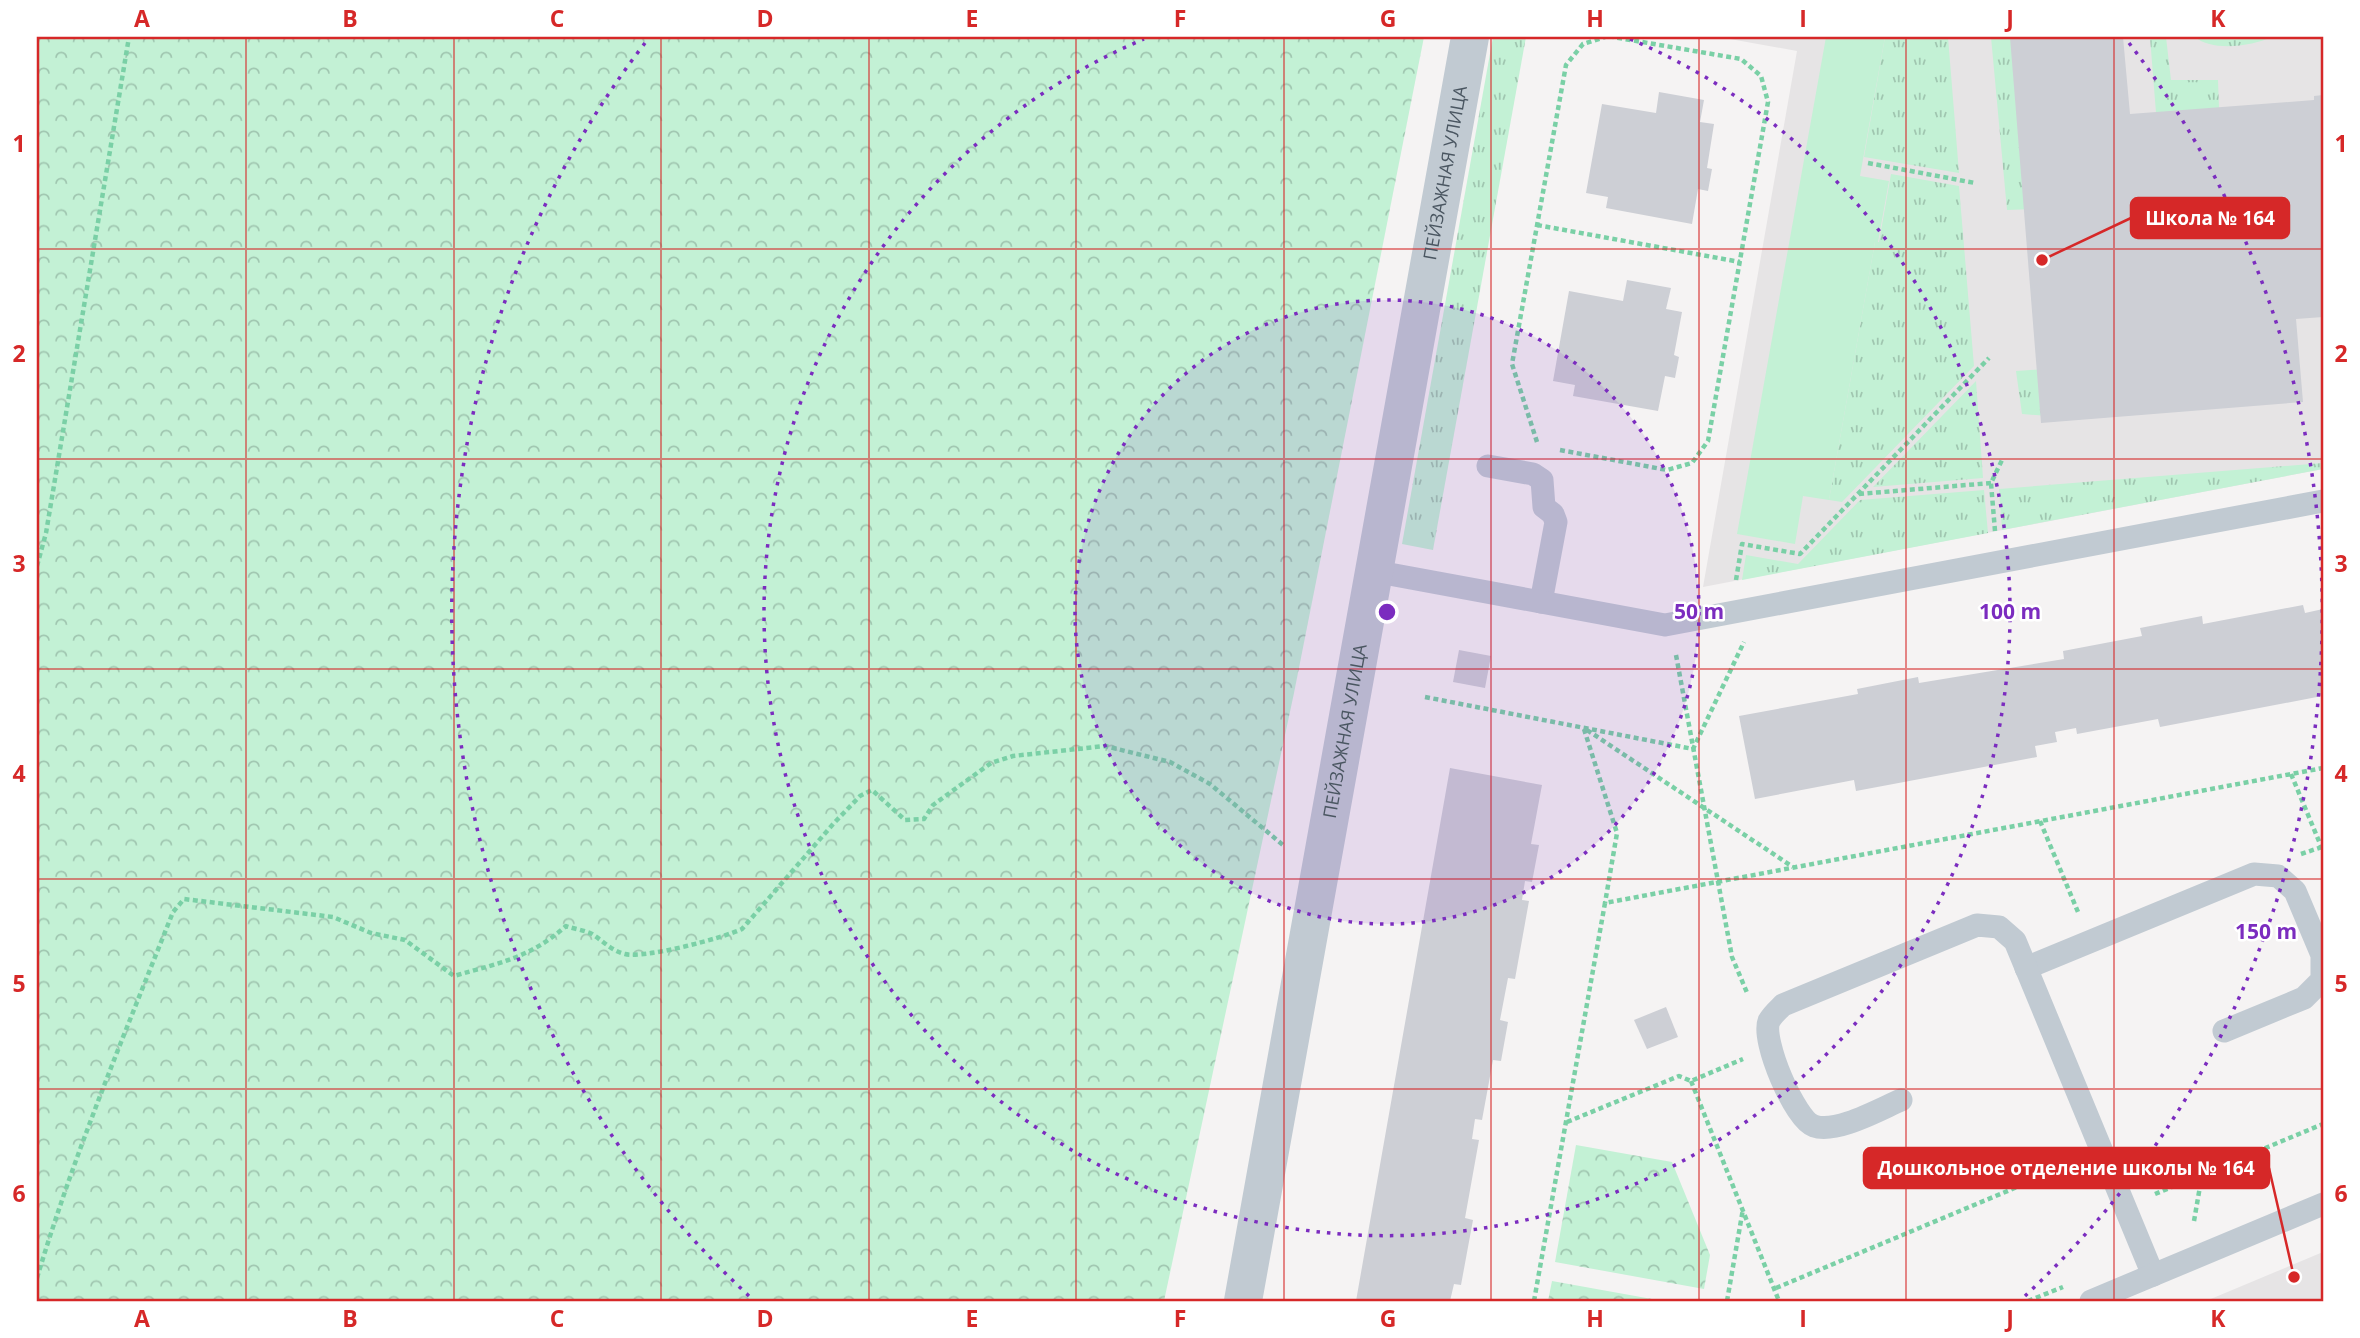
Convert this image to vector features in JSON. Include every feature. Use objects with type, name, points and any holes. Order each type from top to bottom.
[{"type":"street","name":"ПЕЙЗАЖНАЯ УЛИЦА","points":[[1243,1301],[1470,37]]},
{"type":"lane","points":[[1488,466],[1533,474],[1542,480],[1544,508],[1553,514],[1556,522],[1541,602]]},
{"type":"lane","points":[[1373,571],[1665,625],[2323,501]]},
{"type":"lane","points":[[2026,968],[2254,874],[2278,876],[2295,891],[2322,955],[2322,979],[2304,998],[2224,1031]]},
{"type":"lane","points":[[1901,1100],[1835,1128],[1813,1126],[1796,1111],[1769,1045],[1769,1021],[1783,1005],[1976,925],[1999,927],[2015,941],[2153,1275]]},
{"type":"lane","points":[[2091,1301],[2323,1204]]},
{"type":"path","points":[[37,566],[48,520],[129,37]]},
{"type":"path","points":[[1538,446],[1512,364],[1566,65],[1583,44],[1605,37]]},
{"type":"path","points":[[1551,449],[1667,470],[1692,463],[1708,441],[1768,102],[1761,76],[1741,60],[1613,37]]},
{"type":"path","points":[[1868,163],[1975,183]]},
{"type":"path","points":[[1537,225],[1740,262]]},
{"type":"path","points":[[1734,588],[1742,544],[1800,554],[1989,358]]},
{"type":"path","points":[[1996,539],[1991,483],[2002,460]]},
{"type":"path","points":[[1858,494],[1991,483]]},
{"type":"path","points":[[1693,749],[1747,637]]},
{"type":"path","points":[[1675,651],[1732,957],[1769,1045],[1691,1081]]},
{"type":"path","points":[[1425,697],[1693,749]]},
{"type":"path","points":[[1584,728],[1794,868]]},
{"type":"path","points":[[1534,1301],[1617,834],[1584,728]]},
{"type":"path","points":[[37,1278],[75,1163],[131,1017],[173,912],[184,899],[333,917],[371,933],[405,940],[454,976],[510,960],[543,947],[566,926],[589,933],[614,950],[628,955],[656,952],[727,936],[742,929],[825,833],[860,796],[872,790],[905,820],[924,819],[933,805],[991,763],[1013,756],[1105,746],[1170,762],[1180,767],[1210,784],[1284,846]]},
{"type":"path","points":[[1605,903],[2323,768]]},
{"type":"path","points":[[2291,774],[2321,846]]},
{"type":"path","points":[[2040,821],[2090,942]]},
{"type":"path","points":[[1566,1123],[1679,1076],[1691,1081],[1779,1301]]},
{"type":"path","points":[[2125,1206],[2323,1124]]},
{"type":"path","points":[[1776,1288],[2102,1151]]},
{"type":"path","points":[[2192,1233],[2202,1174]]},
{"type":"path","points":[[1727,1301],[1743,1209]]},
{"type":"shaded area","points":[[1719,37],[2323,37],[2323,469],[1703,587],[1797,51]]},
{"type":"shaded area","points":[[2323,1252],[2323,1301],[2206,1301]]},
{"type":"green space","points":[[37,37],[1424,37],[1294,693],[1164,1301],[37,1301]]},
{"type":"green space","points":[[1493,37],[1526,37],[1433,550],[1402,544]]},
{"type":"green space","points":[[1826,37],[1885,37],[1860,176],[1889,181],[1878,242],[1875,242],[1829,500],[1803,496],[1795,544],[1737,534]]},
{"type":"green space","points":[[1885,37],[1948,37],[1959,173],[1864,157]]},
{"type":"green space","points":[[1991,37],[2020,37],[2034,209],[2007,210]]},
{"type":"green space","points":[[2150,37],[2166,37],[2171,80],[2218,80],[2219,108],[2156,113]]},
{"type":"green space","points":[[2195,37],[2272,37],[2254,43],[2222,46],[2202,42]]},
{"type":"green space","points":[[1891,174],[1959,186],[1974,366],[1842,502],[1829,500],[1875,242],[1879,242]]},
{"type":"green space","points":[[2045,369],[2049,416],[2022,414],[2016,371]]},
{"type":"green space","points":[[1976,381],[1983,478],[1873,487]]},
{"type":"green space","points":[[2323,463],[2323,469],[2002,530],[1999,489]]},
{"type":"green space","points":[[1984,490],[1988,533],[1742,580],[1746,555],[1798,564],[1860,500]]},
{"type":"green space","points":[[1576,1145],[1672,1162],[1710,1255],[1704,1289],[1555,1262]]},
{"type":"green space","points":[[1552,1281],[1663,1301],[1548,1301]]},
{"type":"building","points":[[2010,37],[2123,37],[2130,114],[2314,100],[2314,96],[2323,95],[2323,317],[2296,319],[2303,402],[2041,423]]},
{"type":"building","points":[[1659,92],[1704,100],[1700,122],[1714,124],[1707,168],[1712,169],[1708,191],[1698,189],[1692,224],[1606,208],[1608,197],[1586,193],[1602,104],[1656,113]]},
{"type":"building","points":[[1627,280],[1671,288],[1666,309],[1682,312],[1674,355],[1679,357],[1675,378],[1665,376],[1658,411],[1573,396],[1575,385],[1553,381],[1569,291],[1623,301]]},
{"type":"building","points":[[2303,605],[2305,613],[2323,609],[2322,696],[2160,727],[2158,719],[2077,734],[2076,728],[2055,732],[2057,742],[2035,746],[2037,757],[1856,791],[1854,780],[1755,799],[1739,716],[1858,694],[1857,689],[1918,677],[1919,683],[2064,659],[2063,651],[2142,636],[2140,628],[2202,616],[2203,624]]},
{"type":"building","points":[[1459,650],[1491,656],[1485,688],[1453,682]]},
{"type":"building","points":[[1450,768],[1542,785],[1531,844],[1539,845],[1532,882],[1525,881],[1522,900],[1529,901],[1515,979],[1508,978],[1500,1020],[1508,1022],[1501,1061],[1493,1060],[1482,1120],[1475,1119],[1472,1139],[1479,1140],[1465,1218],[1473,1220],[1461,1285],[1454,1284],[1450,1301],[1356,1301]]},
{"type":"building","points":[[1666,1007],[1678,1037],[1647,1049],[1634,1020]]},
{"type":"place","name":"Школа № 164","points":[[2042,260]]},
{"type":"place","name":"Дошкольное отделение школы № 164","points":[[2294,1277]]}]
